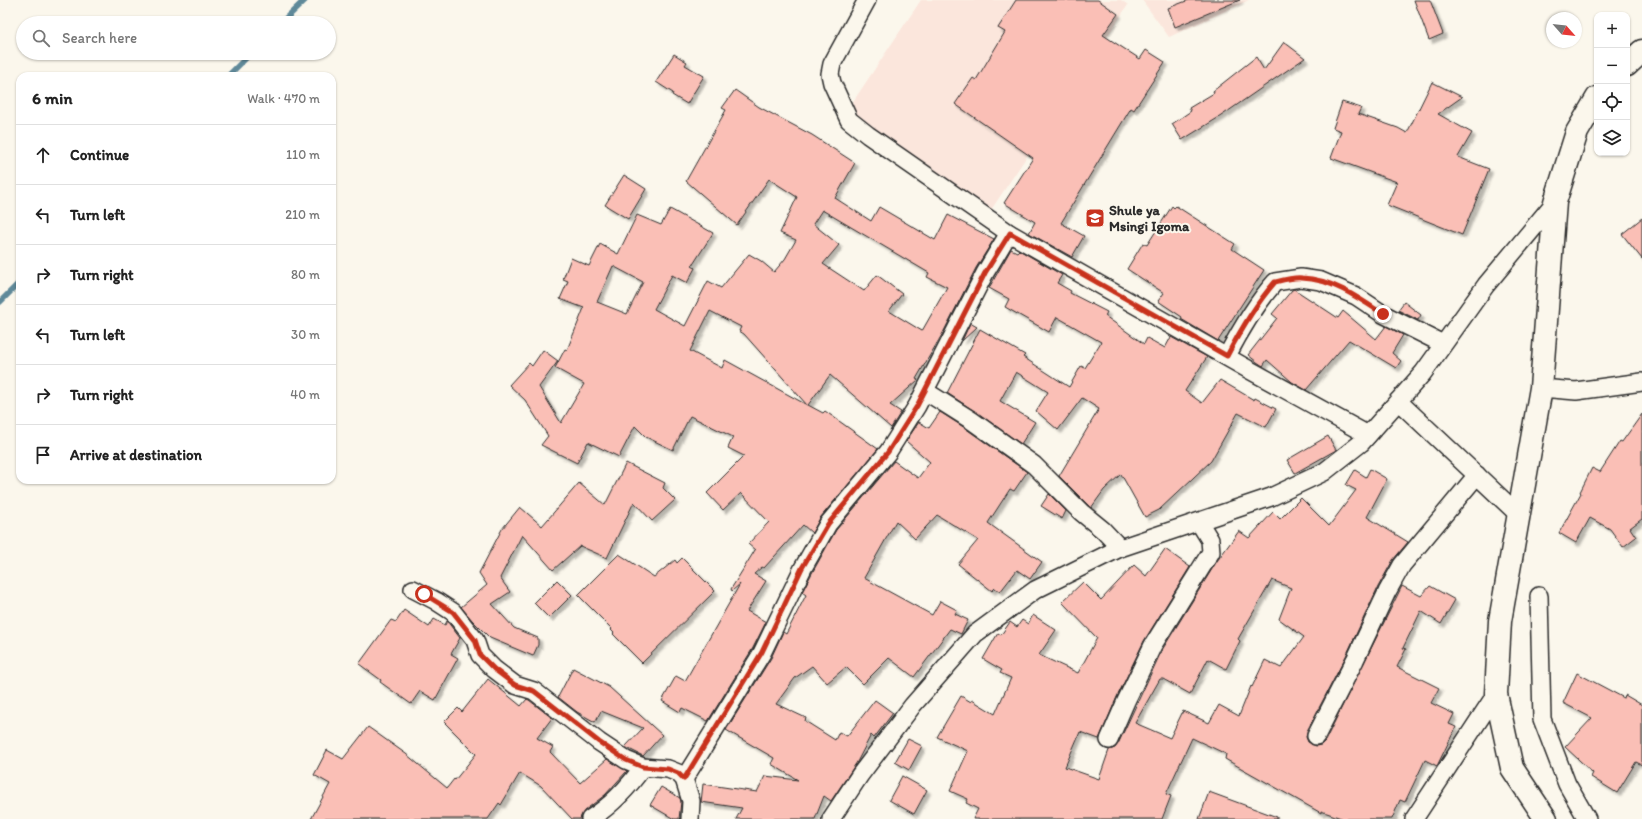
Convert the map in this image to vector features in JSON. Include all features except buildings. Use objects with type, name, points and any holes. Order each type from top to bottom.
[{"type":"highway","points":[[1630,62],[1642,51]]},
{"type":"highway","points":[[1546,819],[1512,768],[1496,694],[1500,621],[1541,388],[1555,202],[1577,132],[1594,103]]},
{"type":"street","points":[[867,0],[832,64],[830,74],[832,83],[850,120],[868,135],[1010,233],[1368,435]]},
{"type":"street","points":[[831,819],[860,775],[913,705],[975,634],[1035,590],[1120,548],[1271,497],[1324,472],[1361,443],[1423,372],[1486,285],[1555,202]]},
{"type":"street","points":[[684,779],[762,652],[802,568],[828,524],[888,452],[925,391],[985,273],[1010,233]]},
{"type":"street","points":[[1227,356],[1254,308],[1275,282],[1301,278],[1322,281],[1356,296],[1383,314],[1443,344]]},
{"type":"street","points":[[1541,388],[1576,391],[1642,382]]},
{"type":"street","points":[[925,391],[971,420],[1034,465],[1120,548]]},
{"type":"street","points":[[1398,401],[1519,515]]},
{"type":"street","points":[[1316,736],[1355,660],[1387,592],[1402,565],[1477,475]]},
{"type":"street","points":[[1109,740],[1153,645],[1211,552],[1210,540],[1199,522]]},
{"type":"street","points":[[413,590],[436,601],[453,612],[475,640],[480,655],[494,669],[515,685],[534,691],[599,742],[626,760],[643,767],[668,769],[678,773],[684,779],[691,801],[690,819]]},
{"type":"street","points":[[1539,596],[1542,719],[1567,784],[1586,819]]},
{"type":"street","points":[[1414,819],[1496,694]]},
{"type":"street","points":[[590,819],[612,802],[631,784],[643,767]]},
{"type":"shaded area","points":[[921,0],[1121,0],[1128,5],[991,210],[846,112]]},
{"type":"shaded area","points":[[1142,0],[1249,0],[1169,37]]},
{"type":"waterway","points":[[288,16],[305,0]]},
{"type":"waterway","points":[[232,72],[244,60]]},
{"type":"waterway","points":[[0,302],[16,286]]},
{"type":"place","name":"Shule ya Msingi Igoma","points":[[1095,218]]},
{"type":"route","points":[[424,594],[453,612],[468,629],[475,640],[480,655],[494,669],[515,685],[534,691],[567,718],[626,760],[643,767],[668,769],[678,773],[684,779],[762,652],[802,568],[828,524],[888,452],[917,406],[985,273],[1010,233],[1227,356],[1243,324],[1257,303],[1275,282],[1301,278],[1322,281],[1356,296],[1383,314]]}]
